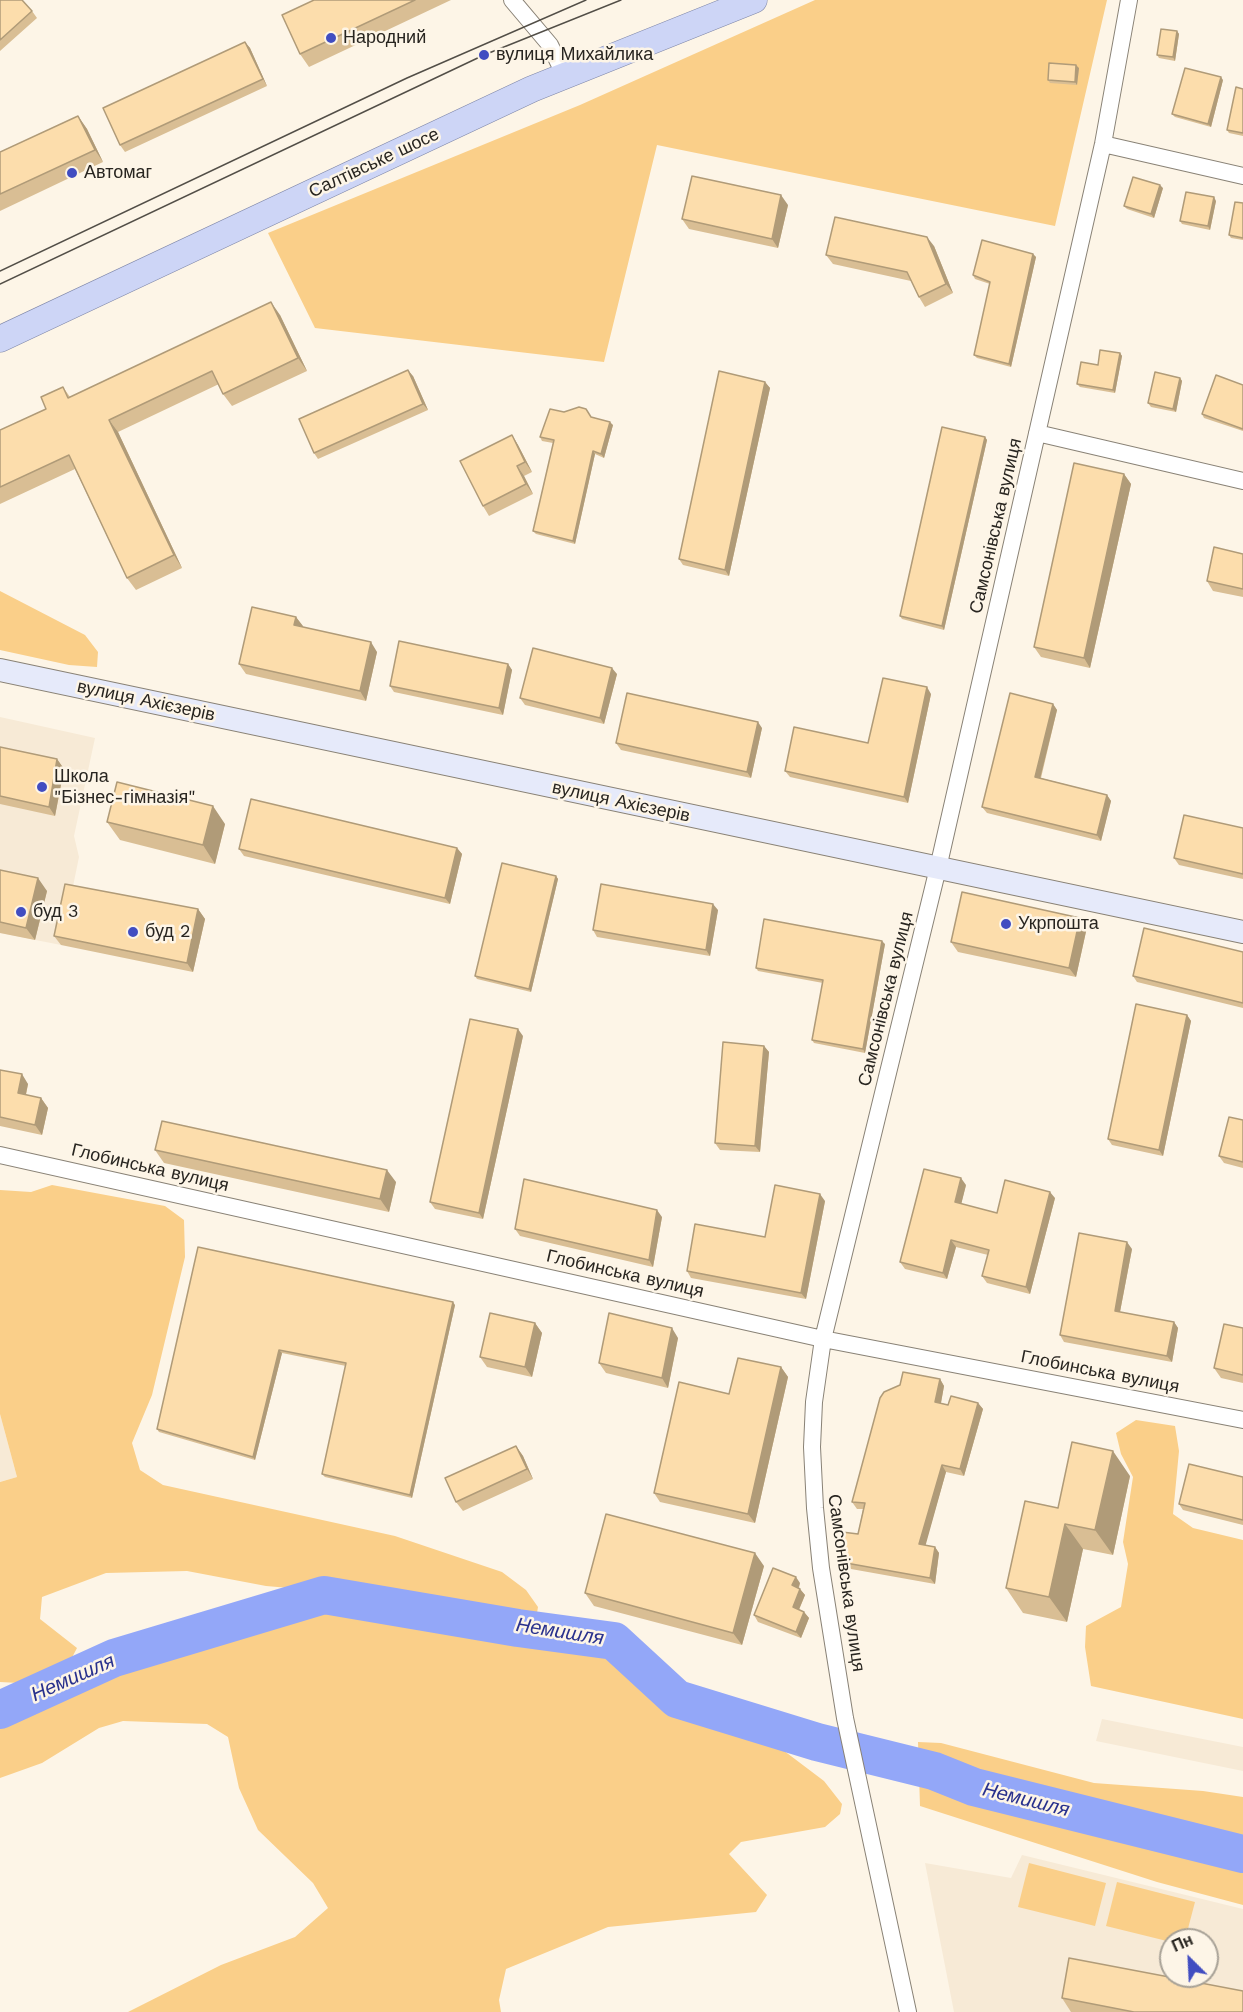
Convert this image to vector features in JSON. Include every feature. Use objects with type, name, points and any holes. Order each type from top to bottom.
[{"type":"main road","name":"Салтівське шосе","points":[[0,339],[565,76],[754,0]]},
{"type":"main road","name":"вулиця Ахієзерів","points":[[0,670],[1243,932]]},
{"type":"street","points":[[512,0],[550,45],[565,76]]},
{"type":"street","name":"Самсонівська вулиця","points":[[908,2012],[845,1718],[821,1568],[812,1447],[814,1402],[824,1339],[938,868],[1103,144],[1129,0]]},
{"type":"street","points":[[1103,144],[1243,176]]},
{"type":"street","points":[[1037,433],[1243,481]]},
{"type":"street","name":"Глобинська вулиця","points":[[0,1155],[824,1339],[1243,1420]]},
{"type":"shaded area","points":[[815,0],[1107,0],[1055,226],[657,145],[604,362],[315,328],[268,233],[580,105]]},
{"type":"shaded area","points":[[0,591],[85,635],[98,652],[97,667],[69,665],[0,650]]},
{"type":"shaded area","name":"Школа \"Бізнес-гімназія\"","points":[[0,717],[95,738],[74,836],[79,857],[61,945],[0,933]]},
{"type":"shaded area","points":[[52,1185],[165,1206],[184,1220],[185,1257],[152,1395],[132,1443],[140,1470],[163,1485],[395,1536],[502,1572],[526,1590],[538,1607],[536,1619],[520,1620],[342,1589],[313,1590],[266,1586],[187,1571],[106,1573],[42,1597],[40,1619],[77,1648],[65,1671],[19,1683],[0,1682],[0,1482],[17,1477],[0,1414],[0,1190],[31,1192]]},
{"type":"shaded area","points":[[0,1414],[17,1477],[0,1482]]},
{"type":"shaded area","points":[[1136,1420],[1175,1426],[1179,1451],[1173,1514],[1193,1528],[1243,1540],[1243,1719],[1091,1686],[1085,1647],[1086,1626],[1121,1607],[1128,1564],[1123,1542],[1133,1477],[1121,1454],[1116,1433]]},
{"type":"shaded area","points":[[332,1606],[609,1649],[679,1714],[775,1744],[824,1781],[842,1804],[840,1814],[825,1827],[741,1842],[729,1854],[767,1895],[756,1912],[608,1927],[506,1969],[499,2000],[501,2012],[128,2012],[221,1965],[295,1937],[328,1908],[313,1883],[258,1830],[239,1788],[228,1737],[207,1724],[123,1721],[99,1728],[42,1763],[0,1778],[0,1697],[46,1700],[116,1670],[233,1629]]},
{"type":"shaded area","points":[[1102,1719],[1243,1747],[1243,1771],[1096,1741]]},
{"type":"shaded area","points":[[918,1742],[941,1743],[1094,1783],[1203,1791],[1243,1797],[1243,1905],[1157,1882],[920,1806]]},
{"type":"shaded area","points":[[1022,1855],[1243,1909],[1243,2012],[954,2012],[925,1863],[1011,1878]]},
{"type":"shaded area","points":[[1029,1863],[1106,1883],[1095,1926],[1018,1907]]},
{"type":"shaded area","points":[[1117,1882],[1195,1902],[1188,1928],[1159,1928],[1159,1939],[1106,1926]]},
{"type":"building","points":[[0,0],[22,0],[32,11],[0,40]]},
{"type":"building","points":[[314,0],[415,0],[300,54],[282,15]]},
{"type":"building","points":[[1161,29],[1177,31],[1173,57],[1157,55]]},
{"type":"building","points":[[245,42],[263,79],[120,145],[103,108]]},
{"type":"building","points":[[1049,63],[1076,65],[1075,82],[1048,80]]},
{"type":"building","points":[[1185,68],[1221,77],[1208,124],[1172,114]]},
{"type":"building","points":[[1236,87],[1243,89],[1243,133],[1227,130]]},
{"type":"building","points":[[78,116],[95,150],[0,194],[0,152]]},
{"type":"building","points":[[692,176],[781,195],[772,239],[682,219]]},
{"type":"building","points":[[1133,177],[1160,185],[1151,214],[1124,206]]},
{"type":"building","points":[[1186,192],[1214,197],[1208,226],[1180,221]]},
{"type":"building","points":[[1235,202],[1243,203],[1243,238],[1229,235]]},
{"type":"building","points":[[835,217],[927,237],[946,284],[919,297],[907,272],[826,255]]},
{"type":"building","points":[[982,240],[1033,254],[1009,364],[974,355],[990,282],[973,275]]},
{"type":"building","points":[[271,302],[298,358],[223,394],[212,371],[109,420],[174,555],[127,578],[69,455],[0,487],[0,430],[46,409],[41,397],[63,387],[68,398]]},
{"type":"building","points":[[1100,350],[1120,353],[1113,390],[1077,384],[1081,362],[1098,365]]},
{"type":"building","points":[[408,370],[423,404],[314,453],[299,419]]},
{"type":"building","points":[[719,371],[765,382],[725,570],[679,559]]},
{"type":"building","points":[[1155,372],[1180,378],[1173,409],[1148,403]]},
{"type":"building","points":[[1216,375],[1243,385],[1243,429],[1202,414]]},
{"type":"building","points":[[579,407],[586,409],[591,417],[610,422],[601,454],[593,451],[573,541],[533,531],[554,440],[540,437],[550,409],[564,412]]},
{"type":"building","points":[[942,427],[985,437],[942,626],[900,616]]},
{"type":"building","points":[[512,435],[525,462],[517,466],[526,484],[483,506],[460,461]]},
{"type":"building","points":[[1074,463],[1124,474],[1084,658],[1034,647]]},
{"type":"building","points":[[1214,547],[1243,554],[1243,589],[1207,581]]},
{"type":"building","points":[[252,607],[296,617],[294,625],[371,642],[360,691],[239,664]]},
{"type":"building","points":[[399,641],[508,664],[499,708],[390,686]]},
{"type":"building","points":[[533,648],[612,668],[600,718],[520,698]]},
{"type":"building","points":[[883,678],[927,687],[904,797],[785,771],[794,727],[868,743]]},
{"type":"building","points":[[627,693],[758,722],[747,772],[616,743]]},
{"type":"building","points":[[1010,693],[1053,704],[1035,777],[1107,795],[1097,835],[982,807]]},
{"type":"building","points":[[0,747],[57,759],[49,807],[0,796]]},
{"type":"building","points":[[117,782],[213,806],[203,845],[107,822]]},
{"type":"building","points":[[251,799],[457,848],[445,898],[239,849]]},
{"type":"building","points":[[1184,815],[1243,828],[1243,874],[1174,858]]},
{"type":"building","points":[[502,863],[556,876],[529,989],[475,976]]},
{"type":"building","points":[[0,870],[38,878],[26,928],[0,922]]},
{"type":"building","name":"буд 2","points":[[65,884],[198,909],[187,963],[54,936]]},
{"type":"building","points":[[601,884],[713,904],[706,950],[593,930]]},
{"type":"building","points":[[962,892],[1080,918],[1069,968],[951,942]]},
{"type":"building","points":[[764,919],[882,941],[863,1049],[812,1040],[823,980],[756,968]]},
{"type":"building","points":[[1144,928],[1243,952],[1243,1003],[1133,976]]},
{"type":"building","points":[[1136,1004],[1187,1015],[1159,1150],[1108,1139]]},
{"type":"building","points":[[470,1019],[518,1029],[479,1213],[430,1202]]},
{"type":"building","points":[[723,1042],[764,1046],[755,1146],[715,1143]]},
{"type":"building","points":[[0,1070],[22,1074],[18,1093],[41,1098],[35,1125],[0,1117]]},
{"type":"building","points":[[1229,1117],[1243,1120],[1243,1162],[1219,1156]]},
{"type":"building","points":[[162,1121],[387,1170],[380,1199],[155,1150]]},
{"type":"building","points":[[924,1169],[961,1178],[955,1202],[997,1213],[1005,1180],[1050,1192],[1026,1287],[982,1276],[989,1250],[951,1240],[943,1273],[900,1262]]},
{"type":"building","points":[[524,1179],[657,1210],[649,1260],[515,1229]]},
{"type":"building","points":[[775,1185],[820,1194],[801,1293],[687,1271],[695,1224],[765,1237]]},
{"type":"building","points":[[1079,1233],[1127,1242],[1115,1311],[1174,1322],[1167,1356],[1060,1335]]},
{"type":"building","points":[[198,1247],[453,1302],[410,1495],[322,1474],[346,1363],[279,1350],[253,1457],[157,1429]]},
{"type":"building","points":[[490,1313],[535,1323],[525,1367],[480,1357]]},
{"type":"building","points":[[609,1313],[672,1328],[662,1378],[599,1363]]},
{"type":"building","points":[[1224,1324],[1243,1328],[1243,1375],[1214,1368]]},
{"type":"building","points":[[738,1358],[781,1367],[748,1514],[654,1493],[679,1382],[729,1394]]},
{"type":"building","points":[[903,1372],[940,1379],[935,1402],[948,1405],[951,1396],[978,1403],[960,1469],[942,1465],[919,1544],[935,1547],[930,1578],[846,1563],[842,1532],[858,1534],[865,1503],[852,1502],[880,1398],[884,1392],[900,1385]]},
{"type":"building","points":[[1072,1442],[1113,1451],[1095,1530],[1065,1524],[1049,1597],[1006,1588],[1025,1501],[1058,1508]]},
{"type":"building","points":[[516,1446],[527,1469],[456,1502],[445,1478]]},
{"type":"building","points":[[1189,1464],[1243,1477],[1243,1520],[1179,1504]]},
{"type":"building","points":[[606,1514],[755,1553],[733,1633],[585,1593]]},
{"type":"building","points":[[773,1568],[796,1577],[792,1585],[800,1589],[793,1607],[804,1612],[796,1632],[754,1615]]},
{"type":"building","points":[[1069,1958],[1159,1975],[1159,1988],[1219,1986],[1243,1991],[1243,2012],[1134,2012],[1062,1998]]},
{"type":"waterway","name":"Немишля","points":[[0,1710],[114,1658],[324,1595],[518,1628],[614,1641],[677,1699],[817,1742],[934,1771],[974,1787],[1243,1854]]},
{"type":"tram line","points":[[0,271],[407,78],[586,0]]},
{"type":"tram line","points":[[0,284],[484,55],[621,0]]},
{"type":"place","name":"Народний","points":[[331,38]]},
{"type":"place","name":"вулиця Михайлика","points":[[484,55]]},
{"type":"place","name":"Автомаг","points":[[72,173]]},
{"type":"place","name":"Школа \"Бізнес-гімназія\"","points":[[42,787]]},
{"type":"place","name":"буд 3","points":[[21,912]]},
{"type":"place","name":"Укрпошта","points":[[1006,924]]},
{"type":"place","name":"буд 2","points":[[133,932]]}]
